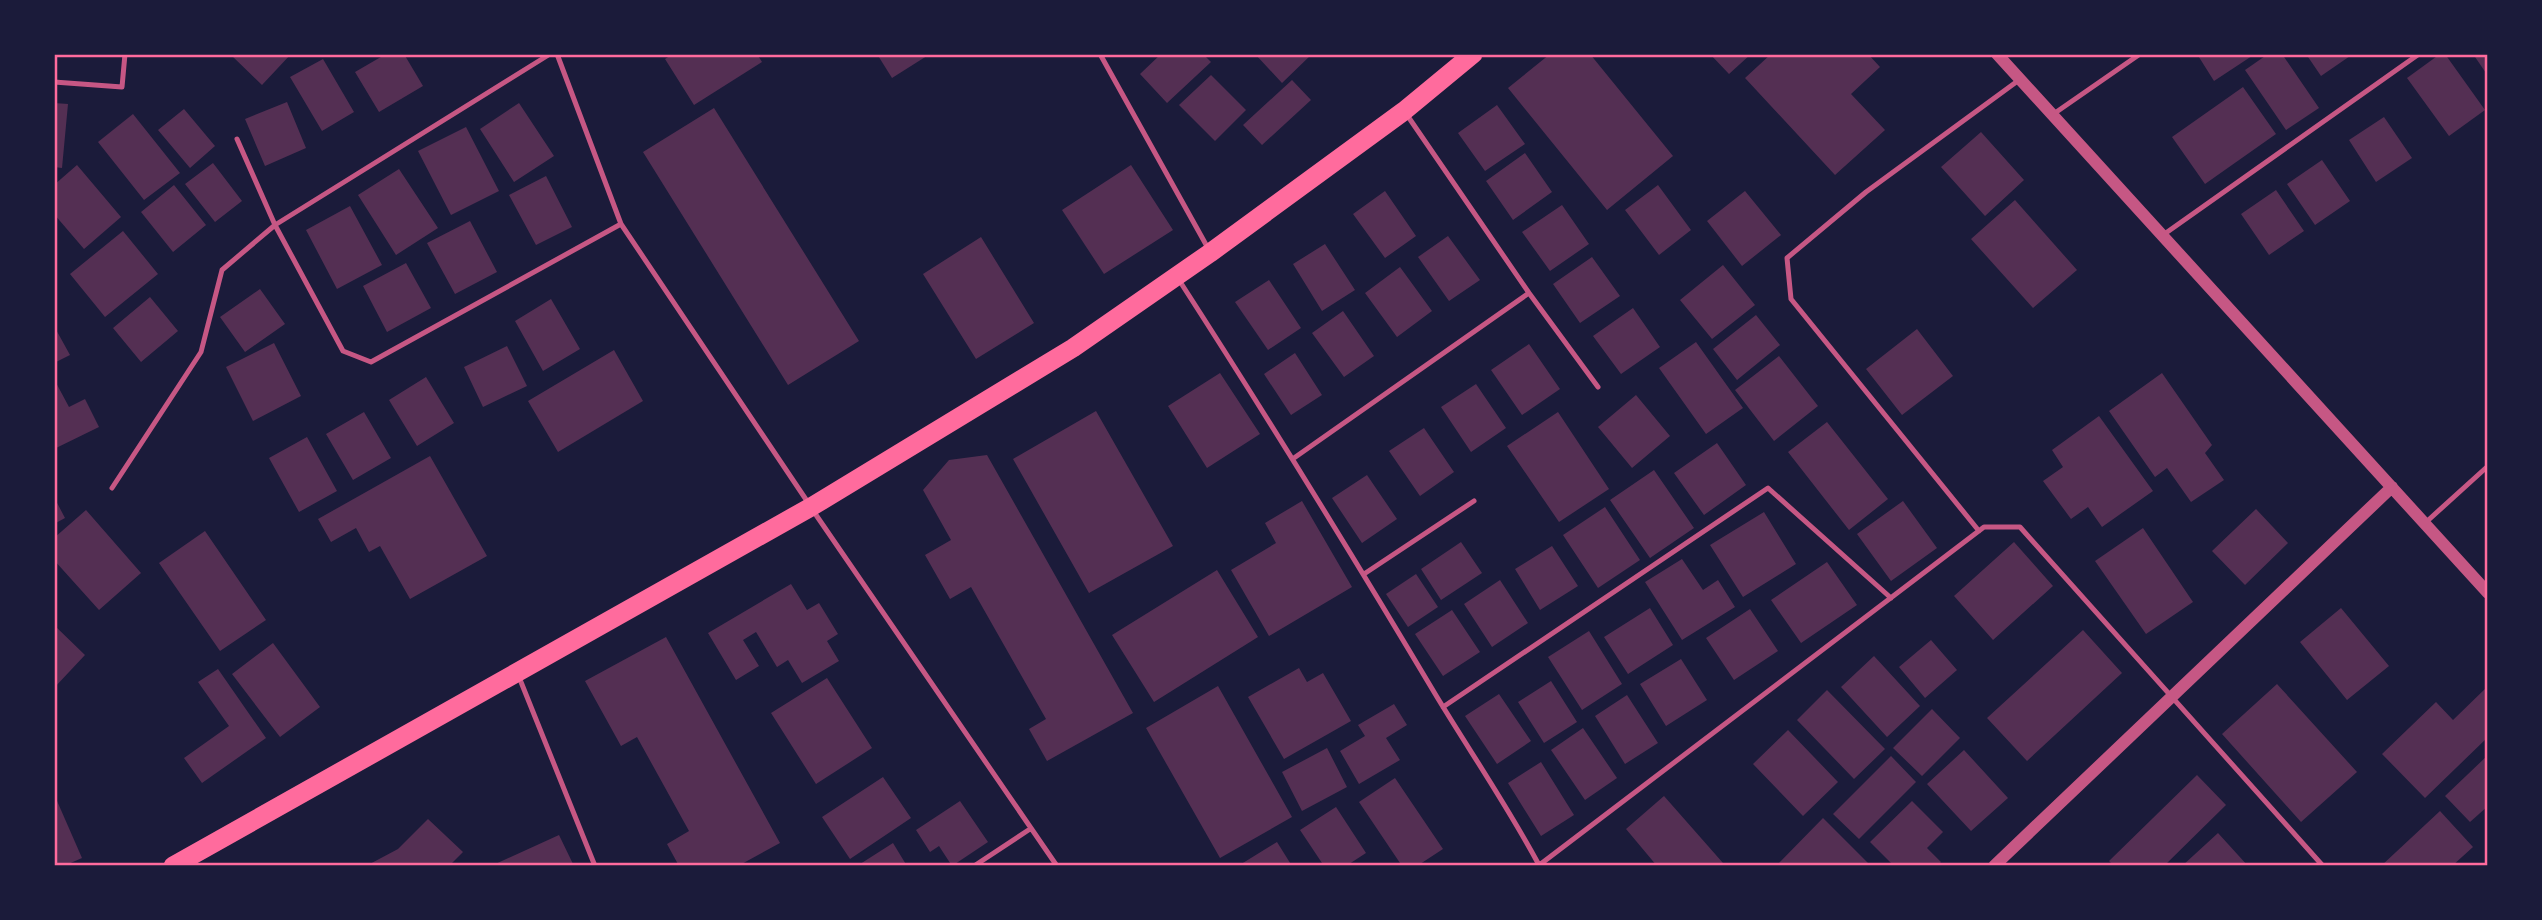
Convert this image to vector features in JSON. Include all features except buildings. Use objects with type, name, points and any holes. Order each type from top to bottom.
[{"type":"highway","points":[[173,866],[811,507],[1073,348],[1177,277],[1404,111],[1473,54]]},
{"type":"street","points":[[1997,54],[2488,593]]},
{"type":"street","points":[[1994,866],[2392,487]]},
{"type":"lane","points":[[54,82],[122,87],[125,54]]},
{"type":"lane","points":[[112,488],[201,352],[222,270],[275,225],[550,54]]},
{"type":"lane","points":[[557,54],[621,224],[1030,830],[1057,866]]},
{"type":"lane","points":[[1100,54],[1210,253]]},
{"type":"lane","points":[[2052,115],[2140,54]]},
{"type":"lane","points":[[2163,234],[2419,54]]},
{"type":"lane","points":[[1979,531],[1791,299],[1787,258],[1866,192],[2019,80]]},
{"type":"lane","points":[[1404,111],[1529,293],[1598,387]]},
{"type":"lane","points":[[237,139],[275,225],[343,351],[371,362],[621,224]]},
{"type":"lane","points":[[1177,277],[1294,458],[1443,707],[1507,806],[1538,865],[1984,527],[2020,527],[2323,866]]},
{"type":"lane","points":[[1294,458],[1529,293]]},
{"type":"lane","points":[[2424,524],[2488,466]]},
{"type":"lane","points":[[1443,707],[1768,488],[1891,598]]},
{"type":"lane","points":[[1364,574],[1474,501]]},
{"type":"lane","points":[[517,671],[595,866]]},
{"type":"lane","points":[[974,866],[1030,830]]}]
